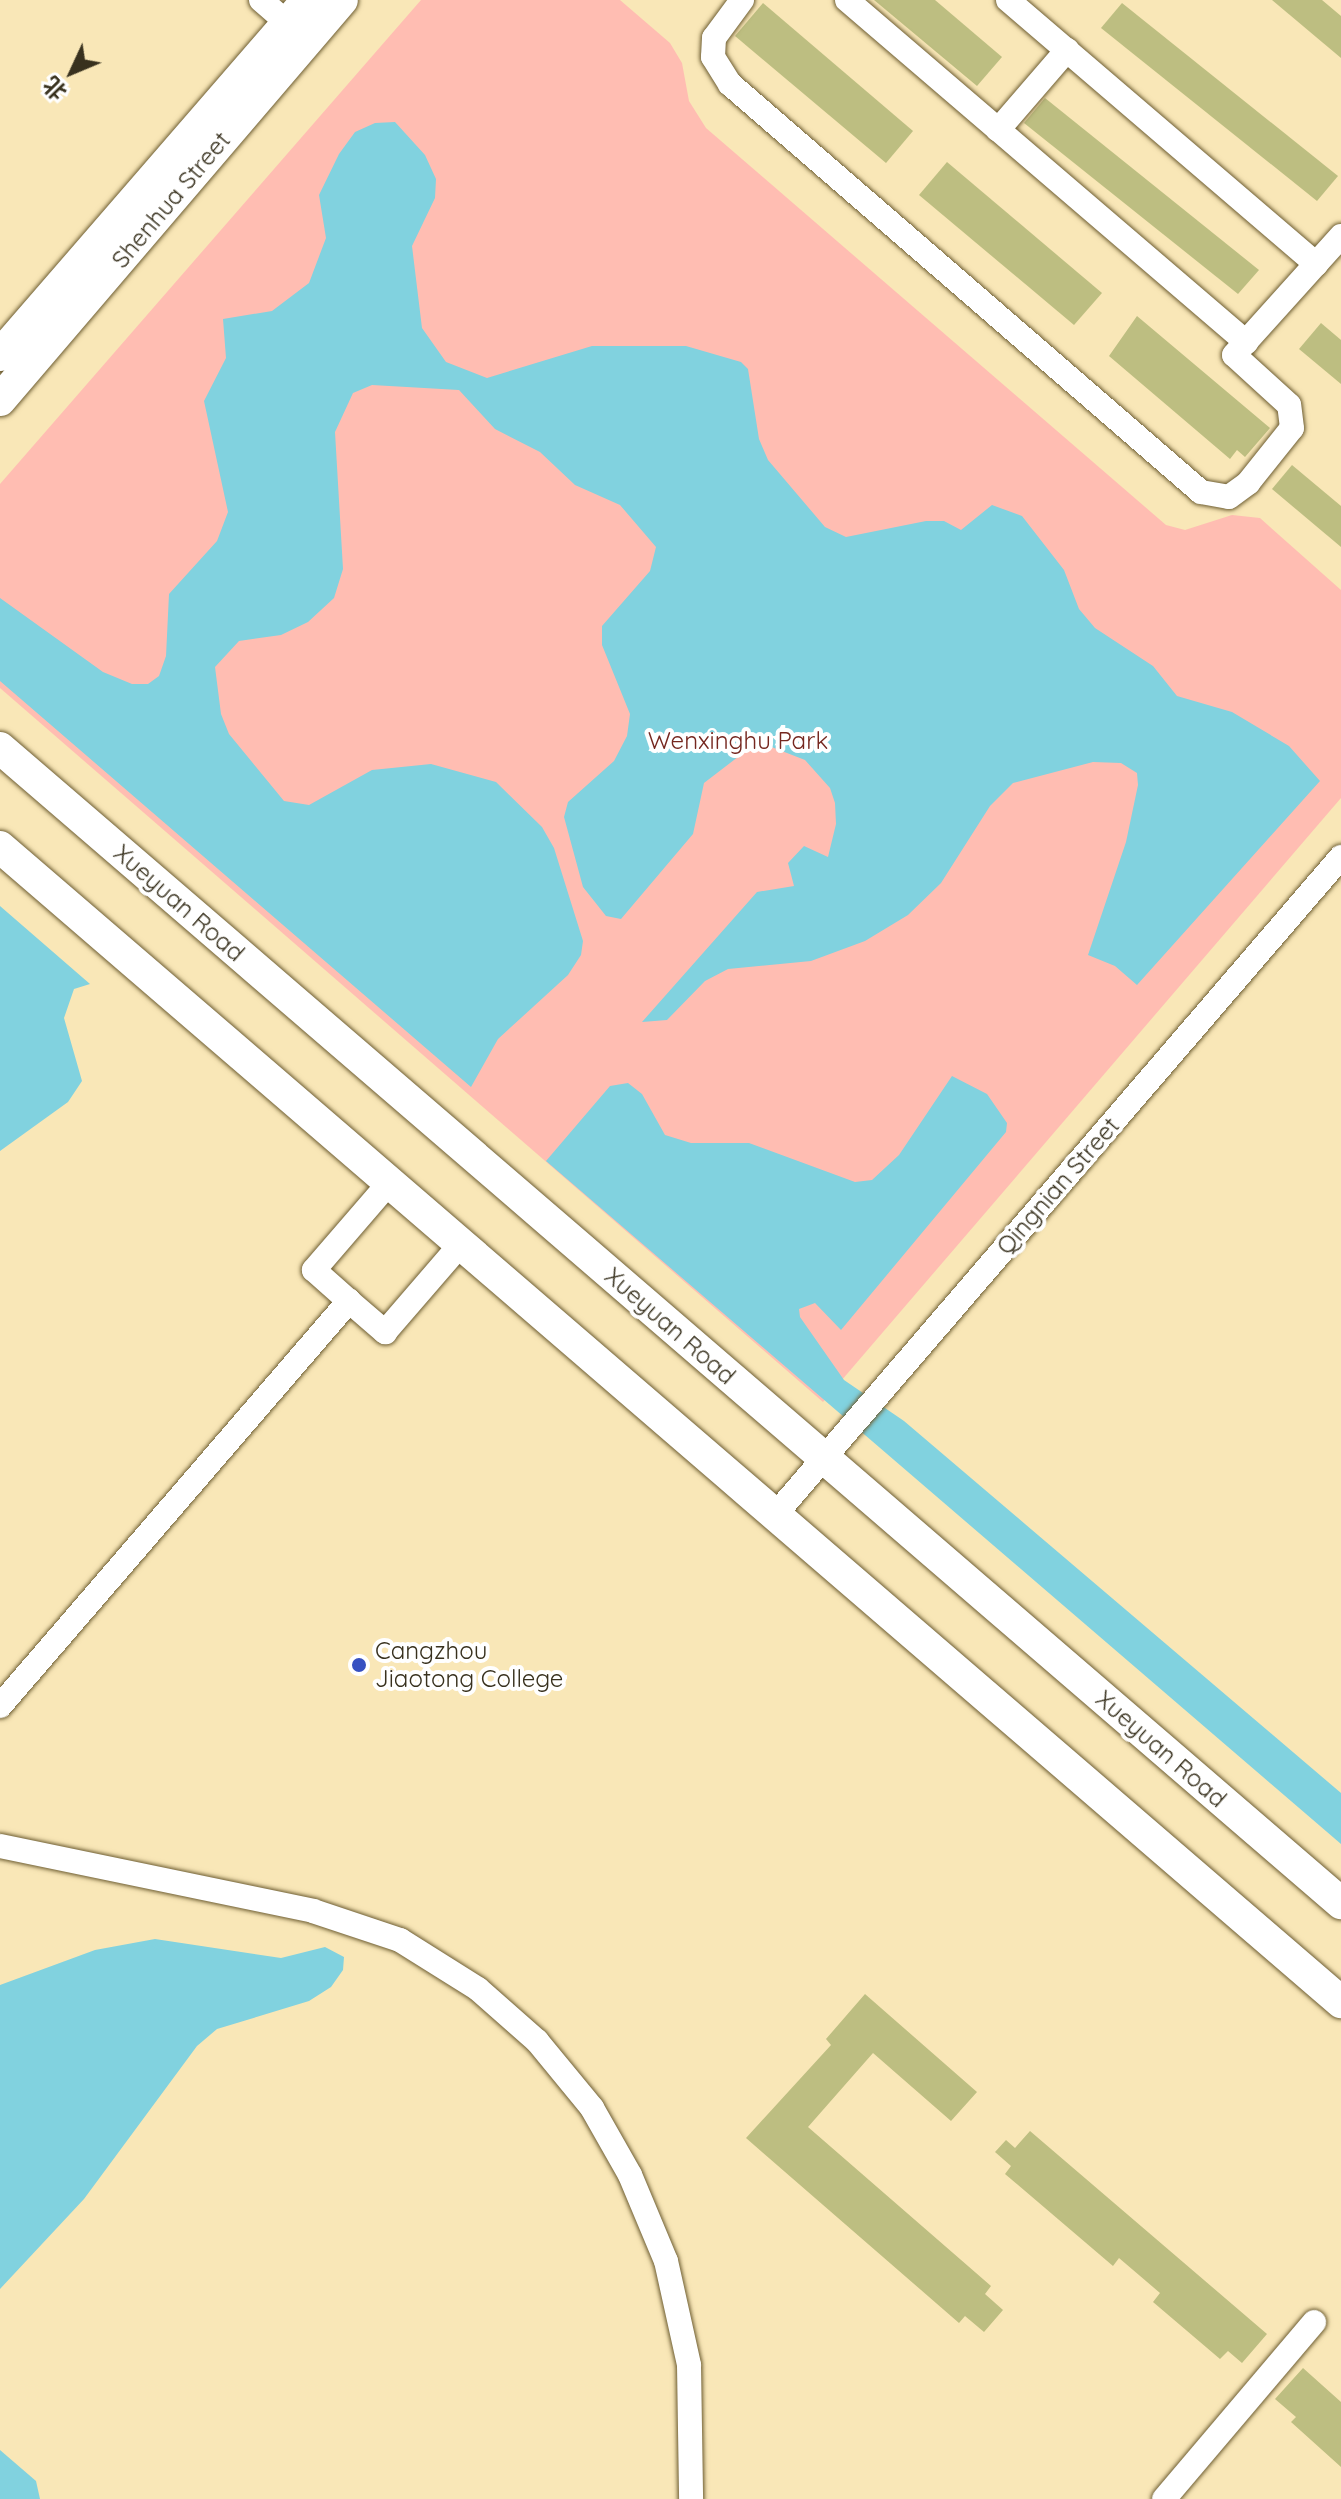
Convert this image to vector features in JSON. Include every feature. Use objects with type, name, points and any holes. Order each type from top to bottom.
[{"type":"main road","name":"Shenhua Street","points":[[0,355],[301,21],[342,0]]},
{"type":"main road","name":"Shenhua Street","points":[[0,400],[301,21]]},
{"type":"main road","name":"Xueyuan Road","points":[[0,748],[1341,1903]]},
{"type":"main road","points":[[0,847],[1341,2002]]},
{"type":"street","points":[[261,0],[301,21]]},
{"type":"street","points":[[742,0],[714,38],[713,57],[730,84],[1201,492],[1229,497],[1248,483],[1292,428],[1289,405],[1234,355],[1341,236]]},
{"type":"street","points":[[847,0],[1246,342]]},
{"type":"street","points":[[1008,0],[1316,264]]},
{"type":"street","points":[[998,130],[1067,50]]},
{"type":"street","name":"Qingnian Street","points":[[775,1515],[1341,857]]},
{"type":"street","points":[[389,1183],[314,1270],[385,1332],[461,1244]]},
{"type":"street","points":[[0,1706],[349,1301]]},
{"type":"street","points":[[0,1846],[124,1876],[313,1911],[400,1940],[478,1989],[537,2041],[592,2108],[630,2175],[666,2261],[689,2365],[691,2499]]},
{"type":"street","points":[[1164,2499],[1314,2322]]},
{"type":"green space","name":"Wenxinghu Park","points":[[421,0],[620,0],[670,43],[682,63],[689,101],[706,128],[1166,525],[1185,530],[1232,515],[1260,518],[1341,590],[1341,798],[823,1402],[0,688],[0,484]]},
{"type":"water","points":[[395,122],[425,155],[436,179],[435,198],[412,246],[422,328],[446,362],[487,378],[592,346],[686,346],[741,362],[748,369],[759,439],[768,460],[825,527],[846,537],[926,521],[944,521],[961,530],[992,505],[1022,516],[1064,570],[1079,609],[1095,628],[1153,666],[1177,696],[1232,712],[1289,746],[1320,781],[1137,985],[1115,966],[1088,955],[1126,842],[1138,785],[1137,773],[1121,763],[1093,762],[1013,783],[990,806],[941,883],[908,915],[865,941],[811,961],[728,969],[705,981],[667,1020],[642,1022],[757,892],[794,886],[788,863],[804,846],[828,857],[836,824],[835,803],[830,788],[805,760],[769,746],[747,750],[704,783],[693,834],[621,919],[606,916],[583,887],[564,817],[568,802],[614,761],[627,736],[630,714],[602,645],[602,626],[650,571],[656,547],[620,505],[575,485],[540,452],[495,429],[459,390],[372,385],[353,393],[335,432],[343,569],[334,598],[308,622],[281,635],[239,641],[215,667],[221,714],[229,734],[284,801],[309,805],[372,770],[431,764],[496,782],[542,827],[554,848],[583,941],[581,955],[568,975],[498,1039],[471,1087],[0,681],[0,598],[103,672],[132,684],[148,684],[159,676],[166,656],[169,594],[217,541],[228,512],[204,401],[226,358],[223,319],[272,311],[309,283],[326,238],[319,195],[339,154],[355,132],[375,123]]},
{"type":"water","points":[[0,906],[90,984],[74,989],[64,1018],[82,1081],[68,1102],[0,1151]]},
{"type":"water","points":[[952,1076],[987,1094],[1007,1123],[1006,1132],[841,1330],[815,1303],[799,1309],[800,1317],[844,1380],[904,1421],[1341,1793],[1341,1844],[546,1161],[610,1086],[628,1083],[642,1094],[665,1135],[691,1143],[749,1143],[855,1182],[872,1180],[899,1155]]},
{"type":"water","points":[[155,1939],[281,1958],[325,1947],[344,1957],[343,1970],[331,1987],[309,2001],[217,2029],[197,2046],[84,2199],[0,2289],[0,1985],[95,1950]]},
{"type":"water","points":[[0,2450],[36,2481],[40,2499],[0,2499]]},
{"type":"building","points":[[874,0],[935,0],[1002,57],[977,86]]},
{"type":"building","points":[[1272,0],[1322,0],[1341,16],[1341,58]]},
{"type":"building","points":[[763,3],[913,131],[886,163],[735,36]]},
{"type":"building","points":[[1122,3],[1338,176],[1317,201],[1101,28]]},
{"type":"building","points":[[1045,98],[1259,270],[1238,294],[1024,123]]},
{"type":"building","points":[[947,162],[1102,293],[1074,325],[919,195]]},
{"type":"building","points":[[1137,316],[1270,428],[1245,457],[1237,450],[1230,459],[1109,356]]},
{"type":"building","points":[[1321,323],[1341,340],[1341,384],[1299,349]]},
{"type":"building","points":[[1292,465],[1341,506],[1341,547],[1272,489]]},
{"type":"building","points":[[865,1994],[977,2092],[951,2121],[873,2053],[808,2127],[991,2286],[985,2294],[1003,2310],[984,2332],[965,2316],[959,2323],[746,2138],[831,2045],[826,2039]]},
{"type":"building","points":[[1030,2131],[1267,2334],[1242,2363],[1228,2351],[1220,2359],[1153,2302],[1160,2293],[1119,2258],[1113,2266],[1005,2174],[1011,2166],[995,2152],[1006,2140],[1015,2148]]},
{"type":"building","points":[[1303,2368],[1341,2402],[1341,2467],[1291,2422],[1296,2417],[1275,2399]]},
{"type":"place","name":"Cangzhou Jiaotong College","points":[[359,1665]]}]
